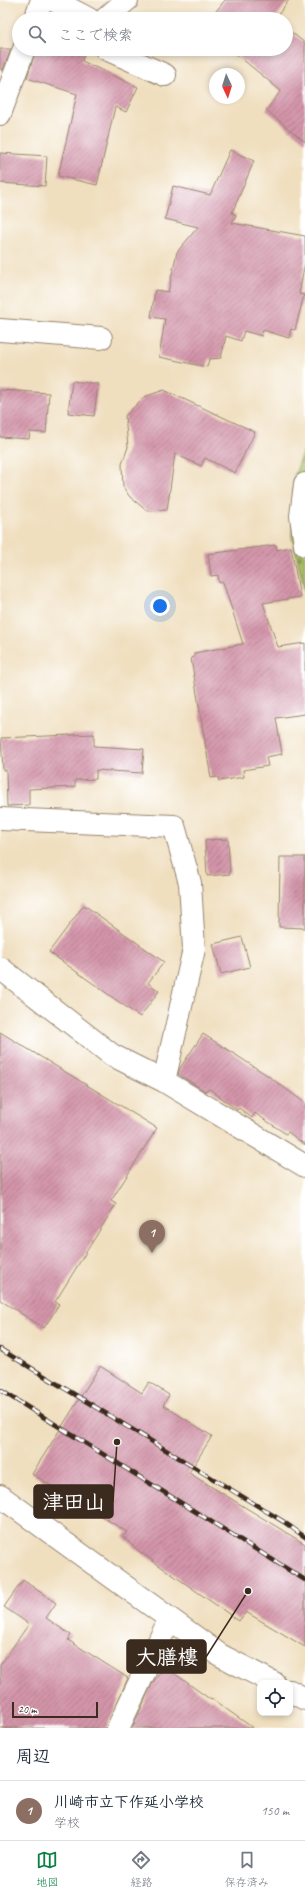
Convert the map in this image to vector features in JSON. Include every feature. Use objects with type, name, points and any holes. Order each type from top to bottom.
[{"type":"street","points":[[38,12],[42,0]]},
{"type":"street","points":[[53,0],[76,12]]},
{"type":"street","points":[[114,12],[127,0]]},
{"type":"street","points":[[0,114],[21,56]]},
{"type":"street","points":[[122,56],[166,75]]},
{"type":"street","points":[[0,330],[101,338]]},
{"type":"street","points":[[305,484],[301,516],[305,545]]},
{"type":"street","points":[[0,819],[174,826],[190,883],[194,949],[164,1081]]},
{"type":"street","points":[[0,968],[112,1055],[164,1081],[305,1166]]},
{"type":"street","points":[[0,1496],[169,1620],[220,1655],[268,1680]]},
{"type":"street","points":[[118,1728],[169,1620]]},
{"type":"street","points":[[293,1693],[305,1699]]},
{"type":"green space","points":[[305,447],[305,592],[292,537],[294,477]]},
{"type":"building","points":[[225,0],[289,0],[280,12],[216,12]]},
{"type":"building","points":[[293,34],[305,43],[305,142],[266,110],[281,91],[238,56],[293,56]]},
{"type":"building","points":[[0,49],[11,49],[3,70],[0,69]]},
{"type":"building","points":[[34,56],[84,56],[82,61],[138,87],[126,112],[115,107],[97,185],[58,176],[77,94],[27,78]]},
{"type":"building","points":[[230,150],[254,161],[232,213],[236,215],[232,223],[305,236],[305,262],[299,294],[304,295],[295,330],[291,329],[289,338],[263,330],[262,336],[244,331],[241,341],[226,336],[221,358],[209,359],[207,367],[159,357],[165,319],[151,317],[155,290],[168,292],[177,252],[198,227],[165,219],[173,186],[210,195]]},
{"type":"building","points":[[0,153],[47,156],[45,186],[0,183]]},
{"type":"building","points":[[72,381],[98,384],[94,416],[68,413]]},
{"type":"building","points":[[0,390],[49,393],[46,433],[30,432],[29,439],[0,437]]},
{"type":"building","points":[[164,390],[255,432],[235,473],[205,458],[201,466],[175,454],[167,510],[147,511],[130,497],[123,487],[122,464],[128,447],[125,416],[144,397]]},
{"type":"building","points":[[276,545],[277,550],[291,547],[300,597],[263,603],[278,647],[305,643],[305,714],[276,718],[282,754],[266,757],[268,766],[243,770],[244,777],[219,781],[218,777],[211,778],[191,658],[194,657],[194,653],[243,644],[223,582],[219,583],[218,575],[211,576],[208,554]]},
{"type":"building","points":[[94,734],[94,746],[144,749],[142,773],[96,770],[96,779],[75,780],[75,787],[29,789],[29,805],[7,806],[6,770],[3,770],[1,738]]},
{"type":"building","points":[[228,839],[230,874],[207,876],[205,840]]},
{"type":"building","points":[[280,857],[305,857],[305,928],[279,927]]},
{"type":"building","points":[[84,905],[164,962],[148,983],[159,991],[140,1017],[49,952]]},
{"type":"building","points":[[242,937],[250,967],[221,974],[213,944]]},
{"type":"building","points":[[0,1032],[157,1128],[111,1201],[116,1204],[55,1302],[59,1304],[44,1328],[0,1300]]},
{"type":"building","points":[[203,1034],[267,1075],[305,1103],[305,1145],[288,1132],[286,1134],[255,1113],[252,1118],[239,1108],[237,1110],[210,1089],[205,1091],[178,1074],[180,1068]]},
{"type":"building","points":[[100,1366],[142,1393],[149,1382],[169,1395],[163,1405],[212,1436],[189,1473],[305,1544],[305,1647],[246,1612],[239,1621],[140,1552],[123,1537],[127,1532],[32,1474]]},
{"type":"building","points":[[23,1580],[56,1603],[46,1618],[71,1635],[68,1640],[128,1678],[106,1728],[0,1728],[0,1665],[29,1624],[4,1607]]},
{"type":"building","points":[[167,1668],[253,1728],[132,1728],[153,1682],[163,1670],[165,1672]]},
{"type":"railway","points":[[0,1349],[284,1522],[305,1537]]},
{"type":"railway","points":[[0,1390],[305,1580]]},
{"type":"place","name":"川崎市立下作延小学校","points":[[152,1253]]},
{"type":"place","name":"津田山","points":[[117,1442]]},
{"type":"place","name":"大膳樓","points":[[248,1591]]}]
